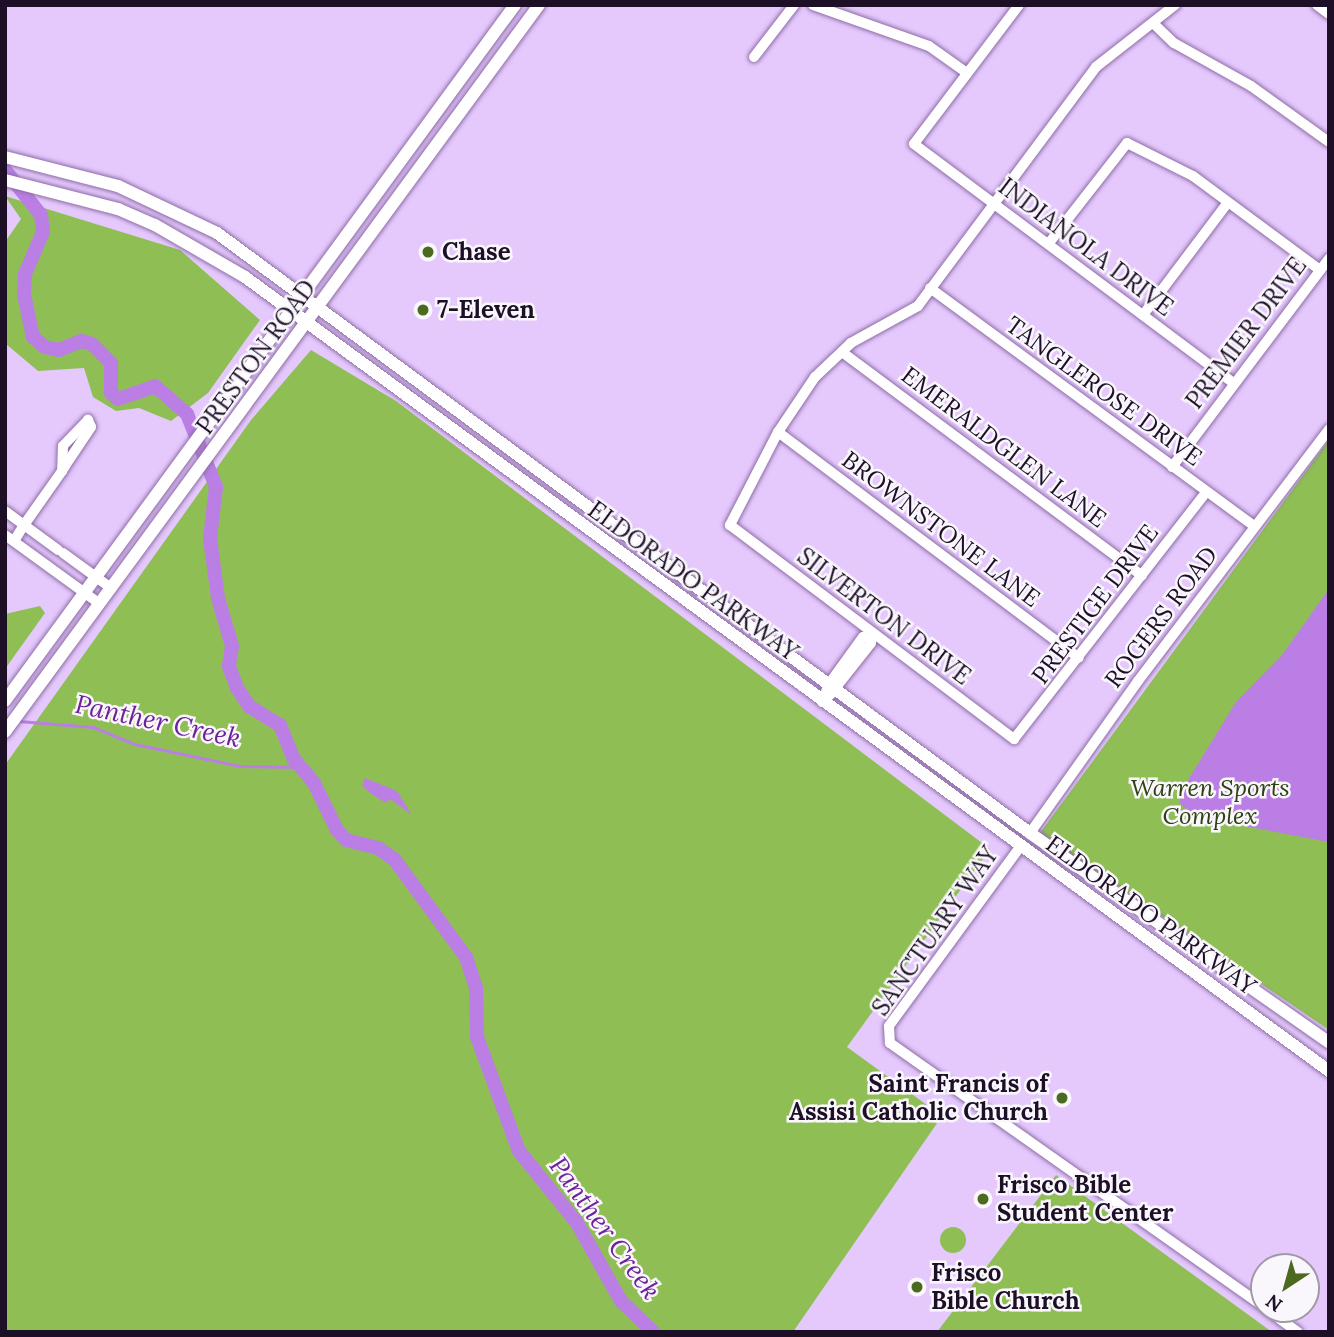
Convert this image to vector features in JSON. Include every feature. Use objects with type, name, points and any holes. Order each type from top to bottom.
[{"type":"main road","name":"PRESTON ROAD","points":[[5,701],[300,294],[515,5]]},
{"type":"main road","name":"PRESTON ROAD","points":[[5,732],[188,487],[539,5]]},
{"type":"main road","points":[[444,98],[461,110]]},
{"type":"main road","name":"ELDORADO PARKWAY","points":[[5,158],[63,170],[169,208],[217,233],[1030,833],[1329,1042]]},
{"type":"main road","name":"ELDORADO PARKWAY","points":[[5,180],[59,191],[155,225],[207,252],[1329,1070]]},
{"type":"main road","points":[[440,422],[453,406]]},
{"type":"main road","points":[[566,513],[577,498]]},
{"type":"main road","points":[[1020,847],[1030,833]]},
{"type":"main road","points":[[1170,954],[1180,940]]},
{"type":"main road","points":[[1303,1052],[1317,1034]]},
{"type":"street","points":[[754,57],[794,5]]},
{"type":"street","points":[[813,5],[929,46],[967,73],[1019,5]]},
{"type":"street","points":[[778,432],[815,377],[842,352],[911,312],[1096,67],[1175,5]]},
{"type":"street","points":[[1317,5],[1329,14]]},
{"type":"street","points":[[1153,23],[1174,43],[1232,74],[1329,142]]},
{"type":"street","name":"INDIANOLA DRIVE","points":[[967,73],[914,144],[1234,383]]},
{"type":"street","points":[[1049,243],[1127,143],[1193,176],[1320,270]]},
{"type":"street","points":[[1143,314],[1228,202]]},
{"type":"street","name":"PREMIER DRIVE","points":[[1172,467],[1329,258]]},
{"type":"street","name":"TANGLEROSE DRIVE","points":[[930,288],[1255,527]]},
{"type":"street","name":"EMERALDGLEN LANE","points":[[842,352],[1142,576]]},
{"type":"street","points":[[62,471],[63,446],[88,421],[92,427],[62,471],[24,525],[9,538],[100,604]]},
{"type":"street","name":"ROGERS ROAD","points":[[1030,833],[1329,429]]},
{"type":"street","name":"SILVERTON DRIVE","points":[[778,432],[730,525],[1014,739]]},
{"type":"street","name":"BROWNSTONE LANE","points":[[778,432],[1079,659]]},
{"type":"street","name":"PRESTIGE DRIVE","points":[[1014,739],[1079,659],[1206,492]]},
{"type":"street","points":[[5,511],[111,588]]},
{"type":"street","points":[[44,563],[45,552],[59,550]]},
{"type":"street","points":[[822,702],[870,643],[872,634]]},
{"type":"street","name":"SANCTUARY WAY","points":[[1020,847],[889,1026],[890,1044],[1250,1297]]},
{"type":"green space","points":[[5,196],[180,250],[260,320],[208,393],[171,421],[139,408],[116,411],[93,397],[84,368],[38,371],[6,344],[5,242],[21,219]]},
{"type":"green space","points":[[311,350],[396,401],[990,849],[847,1047],[942,1116],[793,1332],[5,1332],[5,765],[251,420]]},
{"type":"green space","name":"Warren Sports Complex","points":[[1329,440],[1329,1030],[1040,833]]},
{"type":"green space","points":[[40,606],[45,613],[5,669],[5,614]]},
{"type":"green space","points":[[1056,1175],[1250,1316],[1250,1323],[1260,1323],[1272,1332],[937,1332]]},
{"type":"green space","points":[[953,1227],[962,1231],[966,1240],[962,1249],[953,1253],[944,1249],[940,1240],[944,1231]]},
{"type":"shaded area","points":[[1329,589],[1329,842],[1196,817],[1179,803],[1185,785],[1236,702],[1282,655]]},
{"type":"shaded area","points":[[365,778],[397,791],[412,815],[390,799],[386,803],[373,795],[362,786]]},
{"type":"waterway","name":"Panther Creek","points":[[5,170],[41,215],[43,232],[25,274],[24,294],[33,337],[45,347],[59,350],[81,341],[92,344],[111,363],[111,393],[118,399],[155,386],[187,414],[216,487],[210,538],[218,598],[232,646],[229,666],[237,688],[249,706],[280,725],[294,759],[314,783],[337,830],[346,840],[378,848],[394,859],[466,957],[476,988],[477,1037],[519,1151],[577,1223],[621,1301],[653,1332]]},
{"type":"waterway","name":"Panther Creek","points":[[19,721],[93,727],[135,744],[240,766],[301,767]]},
{"type":"place","name":"Chase","points":[[428,252]]},
{"type":"place","name":"7-Eleven","points":[[423,310]]},
{"type":"place","name":"Saint Francis of Assisi Catholic Church","points":[[1062,1098]]},
{"type":"place","name":"Frisco Bible Student Center","points":[[983,1199]]},
{"type":"place","name":"Frisco Bible Church","points":[[917,1287]]}]
